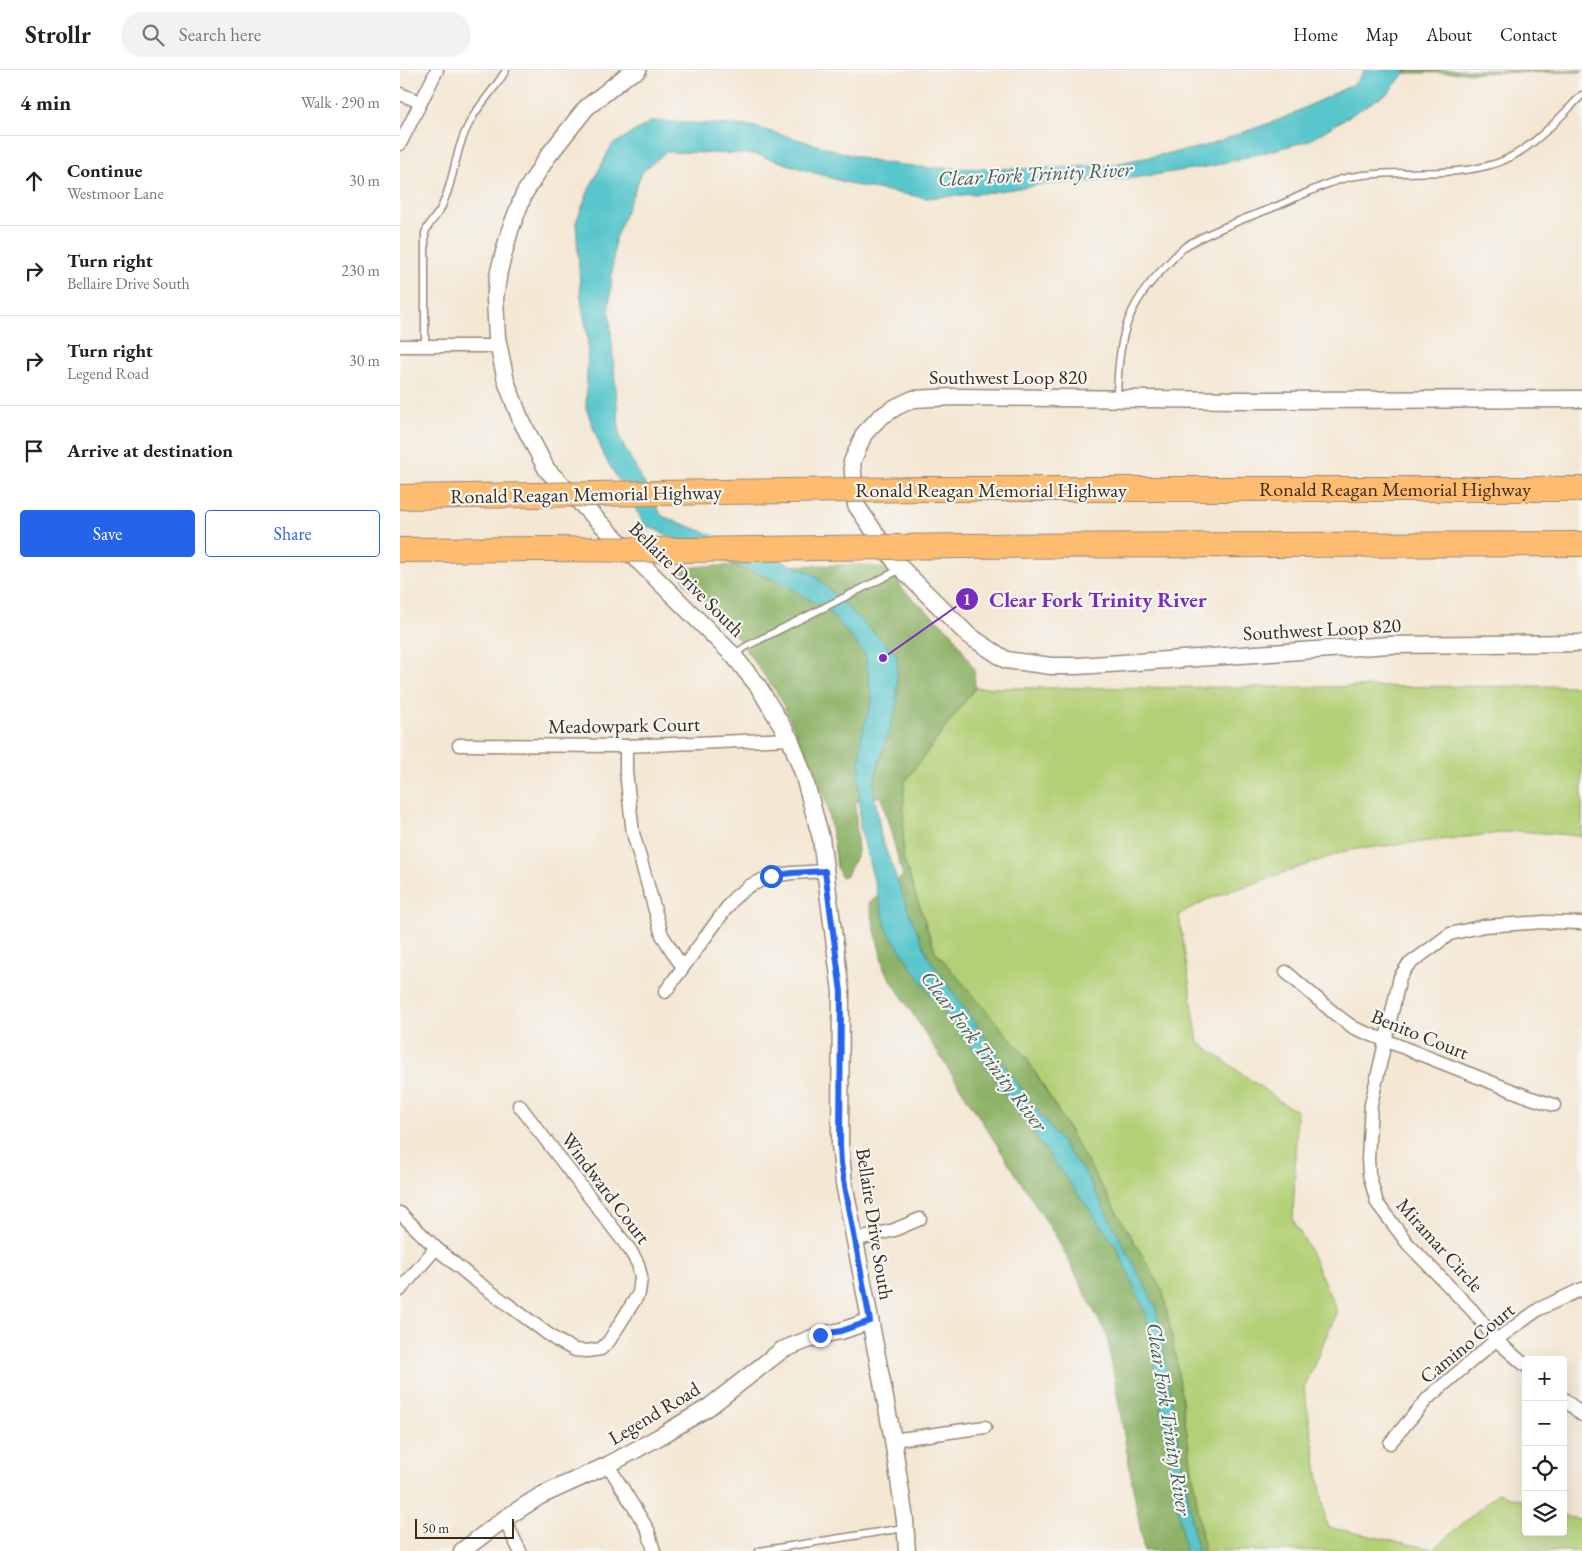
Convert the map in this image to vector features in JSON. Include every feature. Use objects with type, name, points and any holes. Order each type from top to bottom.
[{"type":"highway","name":"Ronald Reagan Memorial Highway","points":[[400,497],[923,489],[1582,489]]},
{"type":"highway","points":[[400,550],[1582,544]]},
{"type":"street","points":[[400,144],[437,70]]},
{"type":"street","name":"Bellaire Drive South","points":[[638,70],[626,76],[586,108],[548,156],[524,194],[510,230],[499,271],[495,298],[498,346],[506,381],[520,418],[547,470],[733,655],[758,686],[790,739],[804,773],[821,838],[841,992],[841,1164],[893,1440],[906,1528],[907,1551]]},
{"type":"street","points":[[400,94],[420,102]]},
{"type":"street","points":[[400,346],[498,346]]},
{"type":"street","name":"Southwest Loop 820","points":[[1582,399],[1241,400],[954,397],[913,399],[879,418],[864,434],[852,462],[856,505],[902,568],[968,635],[1006,660],[1051,666],[1389,645],[1582,643]]},
{"type":"street","name":"Meadowpark Court","points":[[459,745],[626,746],[790,739]]},
{"type":"street","points":[[626,746],[626,772],[633,833],[662,935],[683,966]]},
{"type":"street","points":[[665,992],[734,898],[749,886],[771,876],[825,871]]},
{"type":"street","name":"Miramar Circle","points":[[1522,1363],[1496,1340],[1473,1310],[1408,1244],[1377,1203],[1369,1174],[1368,1159],[1371,1104],[1400,977],[1408,965],[1450,934],[1484,926],[1544,922],[1582,923]]},
{"type":"street","name":"Benito Court","points":[[1286,972],[1354,1028],[1531,1098],[1554,1105]]},
{"type":"street","name":"Windward Court","points":[[400,1213],[436,1248],[496,1296],[556,1340],[575,1350],[601,1349],[609,1341],[640,1293],[641,1277],[638,1264],[630,1250],[519,1105]]},
{"type":"street","points":[[854,1240],[894,1230],[920,1220]]},
{"type":"street","points":[[400,1290],[436,1248]]},
{"type":"street","name":"Camino Court","points":[[1390,1443],[1428,1398],[1496,1340],[1539,1309],[1582,1289]]},
{"type":"street","name":"Legend Road","points":[[462,1551],[504,1519],[540,1496],[608,1465],[660,1438],[709,1407],[782,1350],[820,1335],[841,1331],[870,1321]]},
{"type":"street","points":[[1566,1401],[1582,1415]]},
{"type":"street","points":[[893,1440],[985,1427]]},
{"type":"street","points":[[608,1465],[648,1530],[654,1551]]},
{"type":"street","points":[[504,1519],[520,1551]]},
{"type":"lane","points":[[425,346],[425,233],[440,210],[450,185],[458,148],[466,128],[506,70]]},
{"type":"lane","points":[[1117,399],[1120,347],[1129,316],[1145,288],[1187,245],[1316,188],[1349,177],[1464,170],[1497,163],[1520,152],[1538,138],[1582,95]]},
{"type":"lane","points":[[733,655],[747,646],[902,568]]},
{"type":"lane","points":[[759,1551],[906,1528]]},
{"type":"green space","points":[[1407,70],[1582,70],[1582,72],[1405,73]]},
{"type":"green space","points":[[864,565],[890,569],[903,590],[952,633],[974,669],[975,688],[904,783],[903,858],[935,951],[1026,1057],[1163,1291],[1176,1359],[1204,1551],[1144,1551],[1107,1336],[1057,1238],[884,969],[869,903],[903,876],[881,796],[855,802],[858,852],[847,875],[841,877],[837,868],[826,802],[780,697],[719,613],[685,583],[682,569],[705,566]]},
{"type":"green space","points":[[1582,686],[1582,836],[1519,831],[1349,850],[1206,900],[1179,915],[1198,1042],[1284,1104],[1297,1111],[1293,1220],[1308,1247],[1337,1311],[1304,1389],[1327,1527],[1433,1549],[1498,1493],[1522,1501],[1522,1536],[1567,1536],[1567,1516],[1582,1521],[1582,1551],[1204,1551],[1176,1359],[1073,1136],[1026,1057],[935,951],[903,858],[904,783],[975,688]]},
{"type":"water","points":[[1364,70],[1407,70],[1389,92],[1308,141],[1212,166],[1127,179],[1039,185],[986,193],[926,198],[854,185],[755,154],[666,152],[642,172],[615,239],[609,309],[620,439],[662,516],[812,573],[897,655],[897,705],[873,783],[881,837],[911,917],[930,960],[1027,1097],[1087,1176],[1156,1307],[1197,1551],[1185,1551],[1146,1314],[1116,1246],[981,1059],[934,1000],[887,930],[860,827],[859,782],[861,738],[872,699],[865,654],[829,611],[783,583],[729,563],[645,525],[604,456],[586,408],[588,340],[581,298],[576,222],[590,187],[612,145],[652,121],[751,126],[876,162],[930,168],[1021,169],[1108,165],[1202,147],[1281,119],[1356,83]]},
{"type":"place","name":"Clear Fork Trinity River","points":[[883,658]]},
{"type":"route","points":[[771,876],[825,871],[841,992],[841,1164],[870,1321],[841,1331],[820,1335]]}]
